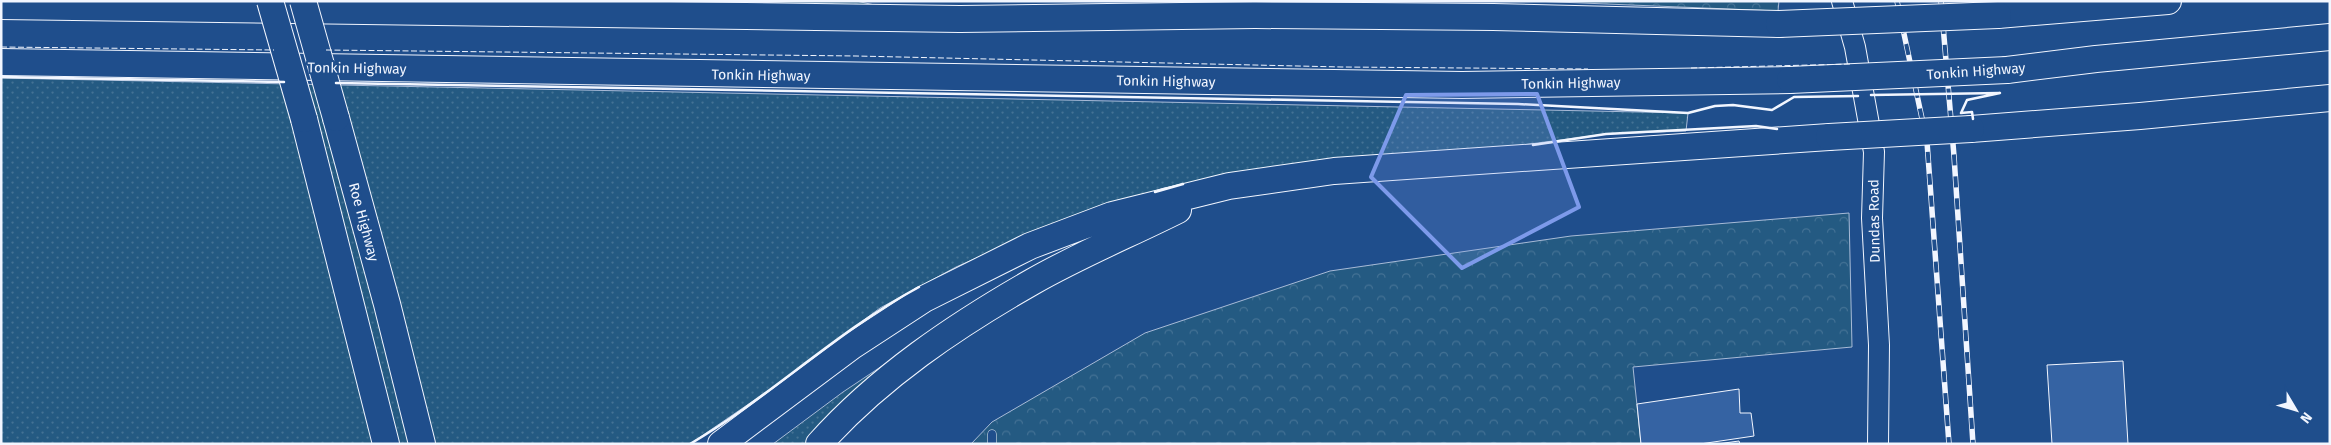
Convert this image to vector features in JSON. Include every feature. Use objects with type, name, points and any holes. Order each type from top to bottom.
[{"type":"highway","points":[[270,1],[304,119],[376,396],[386,444]]},
{"type":"highway","name":"Roe Highway","points":[[303,1],[387,304],[422,444]]},
{"type":"highway","points":[[1018,1],[1255,15]]},
{"type":"highway","points":[[1,6],[960,19],[1255,15],[1493,17],[1780,24],[1998,15],[2168,1]]},
{"type":"highway","name":"Tonkin Highway","points":[[1,62],[1462,86],[1790,80],[2007,70],[2096,59],[2330,37]]},
{"type":"highway","points":[[2140,116],[2330,90]]},
{"type":"highway","points":[[721,444],[852,346],[924,299],[962,278],[1030,246],[1112,216],[1229,186],[1334,171],[1971,129],[2140,116],[2330,98]]},
{"type":"highway","points":[[818,444],[883,382],[952,330],[1034,281],[1229,186]]},
{"type":"main road","name":"Dundas Road","points":[[1842,1],[1856,47],[1874,152],[1872,218],[1879,345],[1878,444]]},
{"type":"lane","points":[[992,434],[992,444]]},
{"type":"highlighted area","points":[[1537,94],[1579,207],[1462,268],[1371,177],[1406,95]]},
{"type":"green space","points":[[734,1],[856,1],[889,8]]},
{"type":"green space","points":[[1533,1],[1779,1],[1778,11]]},
{"type":"green space","points":[[1,78],[1688,113],[1686,131],[1606,134],[1446,155],[1318,163],[1164,188],[1063,220],[956,267],[880,308],[775,386],[690,444],[1,444]]},
{"type":"green space","points":[[1849,213],[1852,347],[1633,367],[1641,444],[971,444],[992,422],[1145,333],[1330,271],[1571,236]]},
{"type":"green space","points":[[894,358],[817,444],[773,444],[843,392]]},
{"type":"building","points":[[2123,361],[2128,444],[2052,444],[2047,365]]},
{"type":"building","points":[[1739,389],[1740,413],[1751,413],[1754,436],[1700,444],[1641,444],[1637,404]]},
{"type":"building","points":[[1739,441],[1740,444],[1717,444]]},
{"type":"railway","points":[[1897,1],[1927,142],[1949,444]]},
{"type":"railway","points":[[1941,1],[1954,156],[1973,444]]},
{"type":"fence","points":[[1,47],[274,50]]},
{"type":"fence","points":[[326,50],[856,56],[1342,67],[1588,69]]},
{"type":"fence","points":[[1691,68],[1851,64]]},
{"type":"wall","points":[[1,77],[284,82]]},
{"type":"wall","points":[[336,83],[1518,104],[1688,113],[1715,106],[1733,105],[1772,110],[1794,97],[1858,96]]},
{"type":"wall","points":[[1871,95],[2000,93],[1967,100],[1961,113],[1972,112],[1973,119]]},
{"type":"wall","points":[[1533,145],[1606,134],[1756,126],[1777,129]]},
{"type":"wall","points":[[1155,192],[1183,184]]},
{"type":"wall","points":[[690,444],[748,406],[860,323],[919,287]]}]
